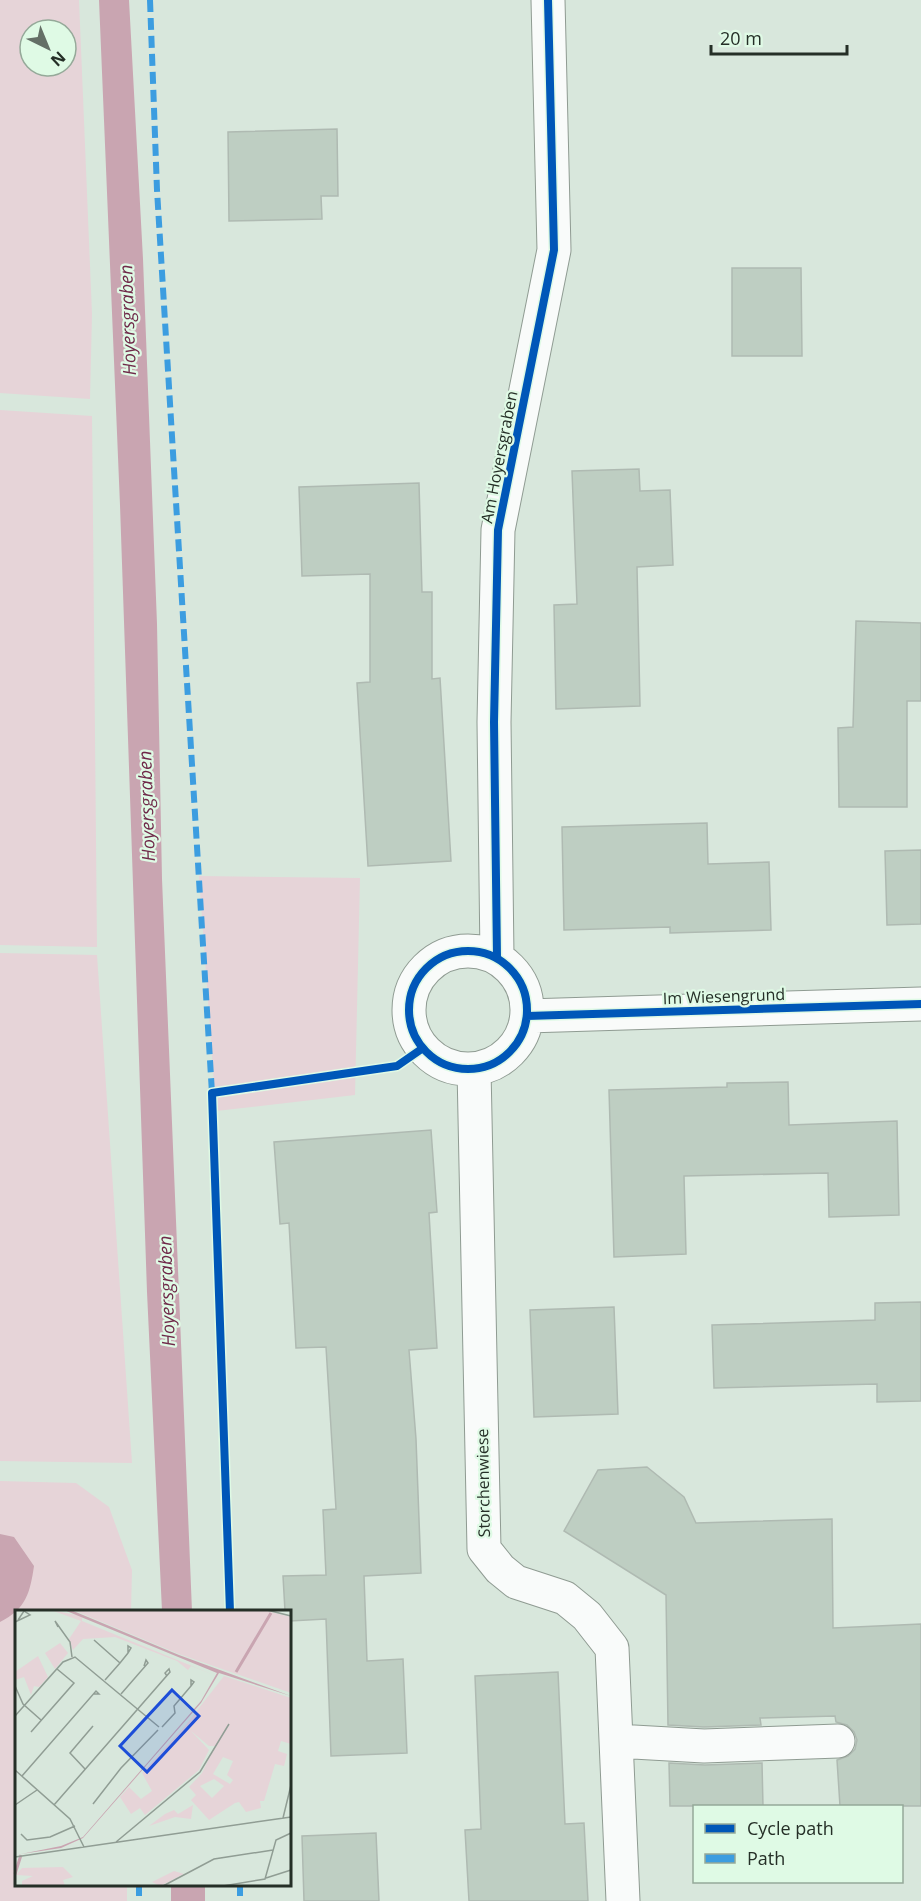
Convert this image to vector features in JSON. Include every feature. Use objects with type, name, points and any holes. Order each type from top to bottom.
[{"type":"street","name":"Am Hoyersgraben","points":[[497,957],[494,722],[498,530],[554,250],[548,0]]},
{"type":"street","points":[[461,950],[478,951],[497,957],[512,969],[522,986],[527,1005],[527,1016],[515,1047],[499,1061],[474,1069],[447,1066],[423,1048],[411,1028],[410,996],[422,972],[434,961],[446,954],[461,950]]},
{"type":"street","name":"Im Wiesengrund","points":[[527,1016],[921,1004]]},
{"type":"street","name":"Storchenwiese","points":[[474,1069],[484,1549],[500,1569],[516,1582],[565,1598],[587,1616],[612,1648],[623,1901]]},
{"type":"street","points":[[616,1741],[704,1746],[838,1741]]},
{"type":"shaded area","points":[[0,0],[79,0],[92,314],[90,399],[0,393]]},
{"type":"shaded area","points":[[0,410],[92,416],[97,947],[0,945]]},
{"type":"shaded area","points":[[199,876],[360,878],[355,1095],[216,1111]]},
{"type":"shaded area","points":[[0,953],[97,955],[132,1463],[0,1461]]},
{"type":"shaded area","points":[[0,1481],[76,1483],[109,1507],[132,1570],[131,1610],[15,1610],[15,1886],[127,1886],[127,1901],[0,1901]]},
{"type":"water","name":"Hoyersgraben","points":[[99,0],[129,0],[143,259],[157,624],[162,879],[192,1610],[162,1610],[147,1292],[120,505]]},
{"type":"water","points":[[0,1534],[14,1537],[34,1566],[31,1584],[21,1606],[0,1622]]},
{"type":"water","points":[[171,1886],[205,1886],[205,1901],[171,1901]]},
{"type":"building","points":[[337,129],[338,196],[321,196],[322,219],[229,221],[228,132]]},
{"type":"building","points":[[732,268],[801,268],[802,356],[732,356]]},
{"type":"building","points":[[639,469],[640,491],[670,490],[673,565],[637,567],[640,706],[556,709],[554,605],[577,604],[572,471]]},
{"type":"building","points":[[419,483],[422,592],[432,592],[432,679],[440,678],[451,861],[368,866],[357,683],[370,682],[370,574],[302,576],[299,487]]},
{"type":"building","points":[[856,621],[921,623],[921,701],[907,701],[907,807],[839,807],[838,728],[853,727]]},
{"type":"building","points":[[707,823],[708,864],[769,862],[771,930],[670,933],[670,927],[564,930],[562,827]]},
{"type":"building","points":[[921,850],[921,924],[887,925],[885,851]]},
{"type":"building","points":[[788,1082],[789,1125],[897,1121],[899,1215],[829,1217],[828,1173],[684,1176],[686,1254],[614,1257],[609,1090],[727,1087],[727,1083]]},
{"type":"building","points":[[431,1130],[437,1212],[429,1213],[437,1348],[409,1350],[416,1439],[421,1573],[364,1576],[367,1661],[403,1659],[407,1753],[331,1756],[326,1619],[291,1621],[291,1610],[285,1610],[283,1576],[326,1575],[323,1510],[336,1509],[326,1347],[296,1348],[289,1223],[280,1224],[274,1142]]},
{"type":"building","points":[[921,1302],[921,1401],[877,1402],[877,1384],[714,1388],[712,1325],[875,1320],[875,1303]]},
{"type":"building","points":[[614,1307],[618,1414],[534,1417],[530,1310]]},
{"type":"building","points":[[647,1467],[684,1497],[696,1523],[832,1519],[833,1628],[921,1624],[921,1806],[840,1805],[837,1760],[848,1756],[855,1749],[857,1740],[854,1732],[847,1725],[836,1722],[835,1716],[760,1718],[761,1725],[704,1727],[668,1725],[666,1595],[564,1531],[598,1470]]},
{"type":"building","points":[[558,1672],[565,1824],[584,1823],[588,1901],[469,1901],[465,1830],[481,1829],[475,1676]]},
{"type":"building","points":[[669,1763],[705,1765],[762,1763],[763,1805],[670,1806]]},
{"type":"building","points":[[376,1833],[379,1901],[304,1901],[302,1836]]},
{"type":"marked path","points":[[150,0],[157,190],[212,1093]]},
{"type":"marked path","points":[[139,1886],[139,1901]]},
{"type":"marked path","points":[[240,1886],[240,1901]]},
{"type":"cycle path","points":[[497,957],[494,722],[498,530],[554,250],[548,0]]},
{"type":"cycle path","points":[[468,951],[491,955],[510,968],[523,987],[527,1010],[523,1033],[510,1052],[491,1065],[468,1069],[445,1065],[426,1052],[413,1033],[409,1010],[413,987],[426,968],[445,955],[468,951]]},
{"type":"cycle path","points":[[527,1016],[921,1004]]},
{"type":"cycle path","points":[[230,1610],[212,1093],[397,1066],[423,1048]]}]
